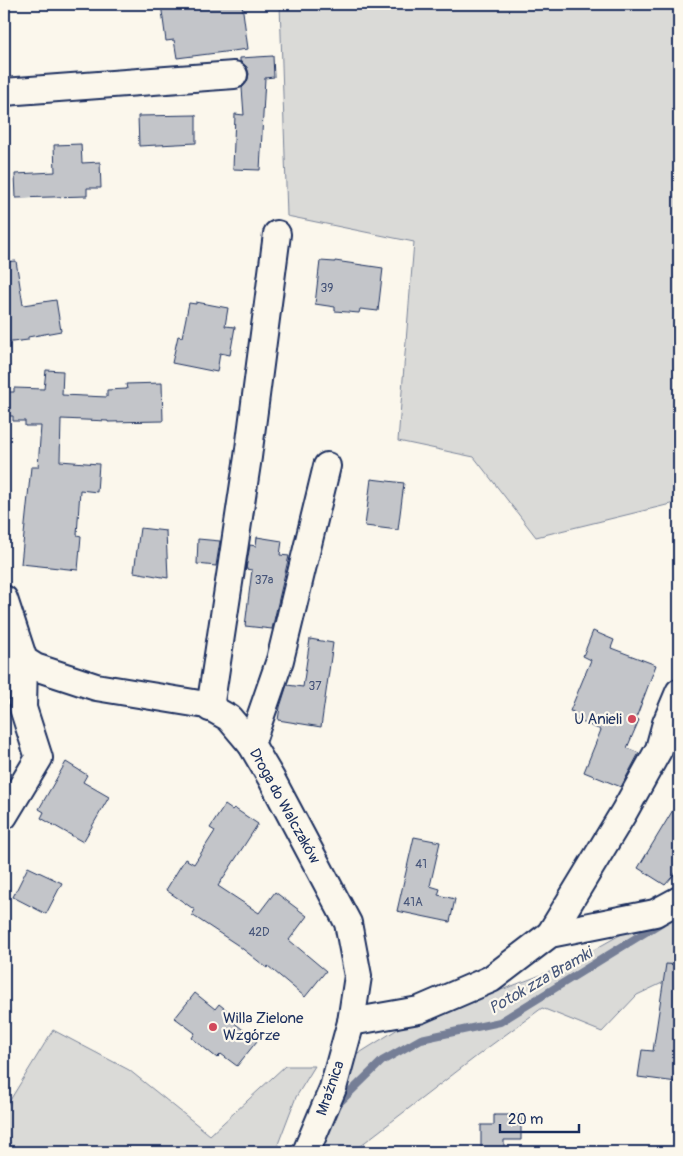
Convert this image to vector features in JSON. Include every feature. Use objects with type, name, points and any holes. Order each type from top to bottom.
[{"type":"street","points":[[4,92],[234,75]]},
{"type":"street","points":[[210,708],[248,457],[277,234]]},
{"type":"street","points":[[251,744],[280,660],[327,466]]},
{"type":"street","points":[[4,599],[24,660],[24,708],[39,758],[4,816]]},
{"type":"street","name":"Droga do Walczaków","points":[[24,660],[35,667],[96,687],[206,705],[229,718],[251,744],[271,778],[348,923],[358,976],[351,1022]]},
{"type":"street","points":[[351,1022],[419,1010],[491,979],[550,934],[624,812],[659,749],[666,724],[679,692]]},
{"type":"street","points":[[550,934],[655,913],[679,900]]},
{"type":"street","name":"Mraźnica","points":[[306,1152],[333,1088],[351,1022]]},
{"type":"shaded area","points":[[280,4],[679,4],[679,502],[536,537],[474,457],[398,441],[414,242],[287,216]]},
{"type":"shaded area","points":[[679,908],[679,975],[637,995],[602,1032],[542,1008],[352,1152],[312,1152],[345,1062],[409,1022],[565,966],[643,922]]},
{"type":"shaded area","points":[[53,1030],[129,1070],[210,1135],[285,1066],[315,1066],[296,1097],[275,1152],[4,1152],[4,1110]]},
{"type":"building","points":[[161,4],[242,4],[248,49],[177,58],[174,40],[166,41]]},
{"type":"building","points":[[273,56],[274,77],[265,78],[260,170],[233,169],[235,114],[244,115],[242,88],[247,82],[249,74],[247,67],[240,61],[240,58]]},
{"type":"building","points":[[196,115],[196,143],[139,146],[138,116]]},
{"type":"building","points":[[81,144],[82,163],[100,162],[101,188],[87,188],[87,196],[16,198],[15,174],[55,172],[54,145]]},
{"type":"building","points":[[16,261],[23,305],[56,300],[61,331],[28,337],[28,340],[4,343],[4,262]]},
{"type":"building","points":[[320,261],[335,261],[383,268],[378,311],[360,309],[359,313],[335,311],[335,307],[315,304]]},
{"type":"building","points":[[196,302],[228,308],[225,326],[235,327],[230,355],[220,353],[217,372],[172,363],[178,336],[182,337],[189,303],[196,304]]},
{"type":"building","points":[[46,370],[63,371],[62,395],[107,397],[107,390],[127,389],[126,384],[162,383],[163,421],[108,422],[61,419],[60,461],[99,464],[97,492],[80,490],[77,535],[81,536],[78,570],[21,564],[31,467],[38,467],[41,426],[25,426],[25,421],[13,421],[13,416],[7,416],[7,392],[14,392],[14,388],[44,389]]},
{"type":"building","points":[[371,479],[404,483],[398,530],[365,526]]},
{"type":"building","points":[[140,528],[166,531],[168,578],[134,572]]},
{"type":"building","points":[[257,537],[282,541],[280,555],[289,556],[272,629],[245,626],[252,570],[246,569],[250,545],[256,546]]},
{"type":"building","points":[[198,539],[220,541],[216,566],[197,564]]},
{"type":"building","points":[[593,631],[614,640],[611,648],[656,665],[636,718],[639,720],[627,748],[639,753],[621,787],[584,772],[601,730],[572,718],[574,712],[570,711],[591,660],[583,656]]},
{"type":"building","points":[[310,639],[333,643],[321,727],[278,720],[287,685],[303,687]]},
{"type":"building","points":[[66,762],[87,775],[83,782],[109,797],[83,842],[41,818],[44,812],[39,809]]},
{"type":"building","points":[[679,800],[679,869],[665,885],[638,868]]},
{"type":"building","points":[[225,805],[232,810],[234,808],[258,824],[218,886],[259,913],[275,892],[307,916],[289,940],[326,971],[305,997],[268,966],[267,968],[239,946],[192,915],[195,910],[166,890],[185,859],[194,864],[215,831],[210,828]]},
{"type":"building","points":[[414,837],[440,842],[430,886],[440,889],[438,895],[455,899],[450,922],[397,911]]},
{"type":"building","points":[[28,867],[62,883],[46,914],[13,897]]},
{"type":"building","points":[[666,964],[679,965],[679,1065],[677,1082],[638,1077],[642,1050],[653,1051]]},
{"type":"building","name":"Willa Zielone Wzgórze","points":[[195,993],[215,1009],[219,1004],[235,1017],[232,1021],[257,1041],[237,1066],[221,1054],[217,1058],[192,1038],[195,1033],[175,1018]]},
{"type":"building","points":[[494,1115],[521,1115],[521,1140],[504,1140],[504,1152],[481,1152],[481,1125],[494,1125]]},
{"type":"waterway","name":"Potok zza Bramki","points":[[336,1106],[382,1061],[421,1039],[500,1022],[662,922]]},
{"type":"place","name":"U Anieli","points":[[632,719]]},
{"type":"place","name":"Willa Zielone Wzgórze","points":[[213,1027]]}]
